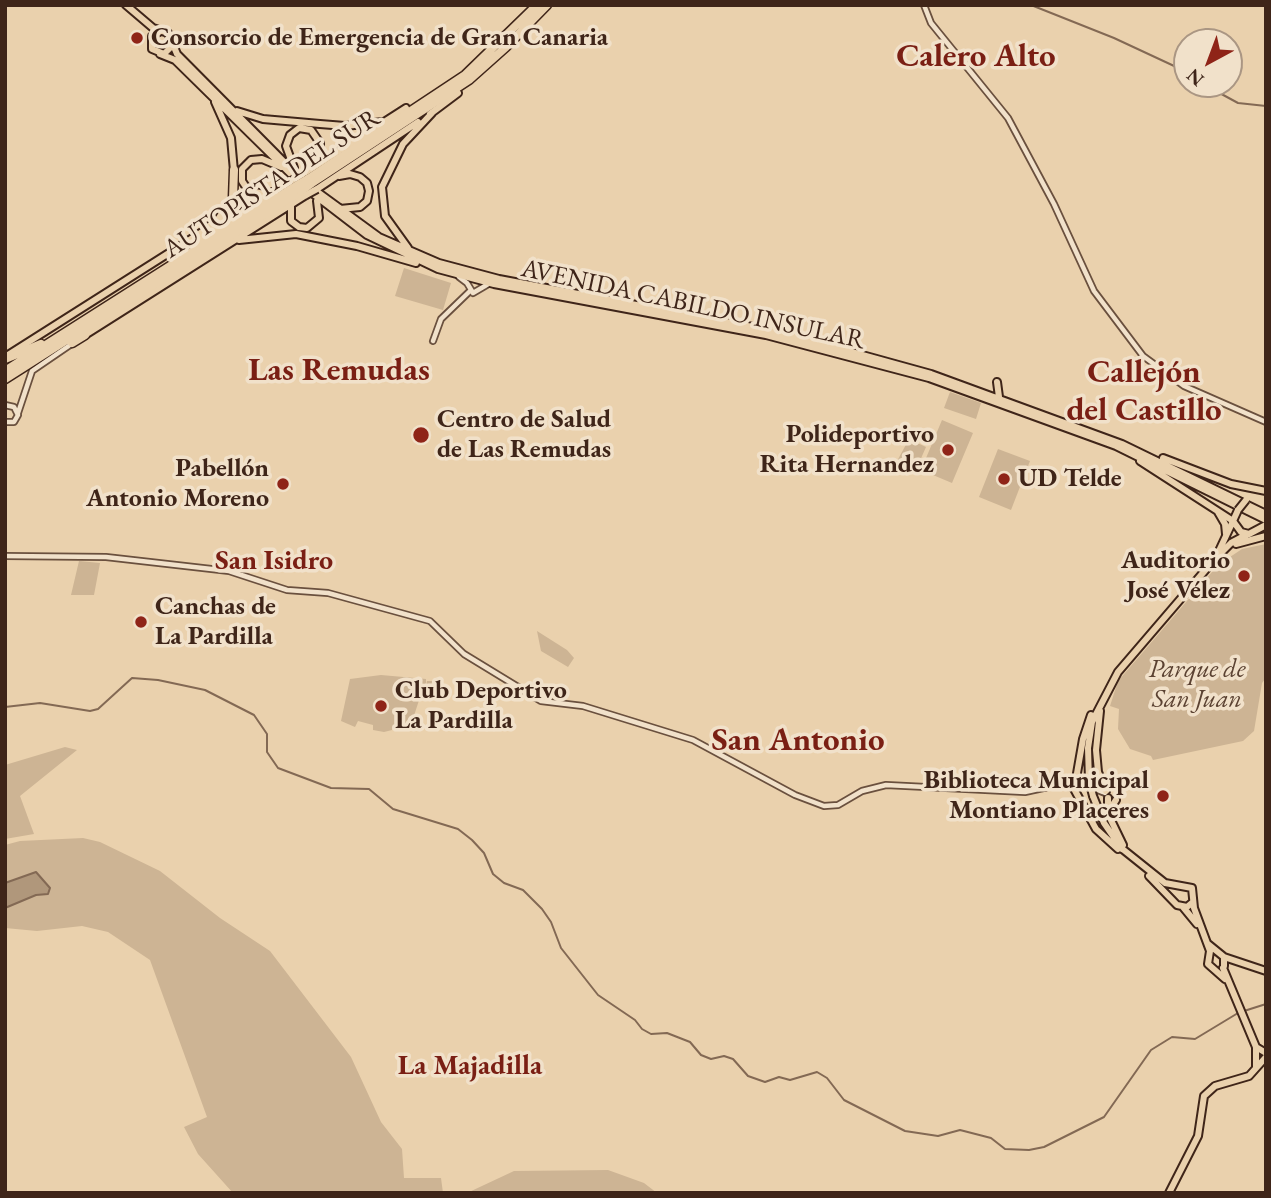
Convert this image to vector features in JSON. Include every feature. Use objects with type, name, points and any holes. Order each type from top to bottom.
[{"type":"highway","name":"AUTOPISTA DEL SUR","points":[[5,380],[305,184],[465,75],[537,5]]},
{"type":"highway","name":"AUTOPISTA DEL SUR","points":[[5,371],[438,103],[506,47],[547,5]]},
{"type":"highway","points":[[458,93],[496,61],[506,47]]},
{"type":"highway","points":[[187,251],[225,219],[233,198],[234,170]]},
{"type":"highway","points":[[121,297],[274,192]]},
{"type":"highway","points":[[5,380],[85,335]]},
{"type":"highway","points":[[5,358],[60,336]]},
{"type":"main road","points":[[125,5],[171,36],[173,45],[167,53],[160,54],[151,46],[152,36],[144,20]]},
{"type":"main road","points":[[152,36],[162,31]]},
{"type":"main road","name":"AVENIDA CABILDO INSULAR","points":[[173,45],[177,54],[305,184],[361,232],[427,265],[490,283],[708,322],[830,349],[929,378],[1119,445],[1266,522]]},
{"type":"main road","name":"AVENIDA CABILDO INSULAR","points":[[160,54],[175,60],[285,169],[379,236],[423,257],[499,279],[718,319],[830,344],[976,385],[999,397],[1119,445],[1266,514]]},
{"type":"main road","points":[[5,358],[211,225],[224,211],[234,170],[227,125],[208,92]]},
{"type":"main road","points":[[423,257],[407,248],[393,231],[382,198],[385,177],[416,127],[458,93]]},
{"type":"main road","points":[[305,184],[383,122],[406,108]]},
{"type":"main road","points":[[233,110],[255,118],[345,126],[383,122]]},
{"type":"main road","points":[[334,177],[432,113]]},
{"type":"main road","points":[[85,335],[291,205],[305,184],[321,146],[315,133],[302,128],[293,132],[286,146],[305,184],[320,207],[319,218],[307,228],[299,228],[291,221],[291,205]]},
{"type":"main road","points":[[285,169],[262,159],[249,161],[242,169],[242,181],[248,190],[262,194],[334,177],[355,175],[365,180],[369,191],[367,201],[360,207],[349,210],[337,208]]},
{"type":"main road","points":[[233,241],[272,234],[296,234],[427,265]]},
{"type":"main road","points":[[997,382],[999,397]]},
{"type":"main road","points":[[990,389],[999,397]]},
{"type":"main road","points":[[1119,445],[1244,488],[1265,490]]},
{"type":"main road","points":[[1119,445],[1215,507],[1233,521],[1237,529],[1248,534],[1266,536]]},
{"type":"main road","points":[[1213,561],[1238,510],[1246,500],[1265,490]]},
{"type":"main road","points":[[1215,507],[1225,524],[1225,538]]},
{"type":"main road","points":[[1126,854],[1097,829],[1075,783],[1087,724],[1107,689],[1139,645],[1219,554],[1231,543],[1266,522]]},
{"type":"main road","points":[[1219,554],[1242,540],[1266,536]]},
{"type":"main road","points":[[1107,689],[1096,712],[1088,740],[1089,781],[1093,796],[1104,823],[1120,848],[1183,907],[1203,931]]},
{"type":"main road","points":[[1107,689],[1098,719],[1098,772],[1106,794],[1108,814],[1121,843],[1135,860]]},
{"type":"main road","points":[[1108,814],[1112,802],[1116,800]]},
{"type":"main road","points":[[1120,848],[1165,883],[1192,888],[1195,894],[1193,902],[1208,944],[1209,966],[1221,968],[1239,960]]},
{"type":"main road","points":[[1173,900],[1178,886]]},
{"type":"main road","points":[[1183,907],[1193,902]]},
{"type":"main road","points":[[1208,944],[1222,955]]},
{"type":"main road","points":[[1169,1193],[1198,1136],[1204,1096],[1215,1086],[1249,1076],[1262,1055],[1225,979],[1221,968],[1222,955]]},
{"type":"main road","points":[[1210,956],[1222,955],[1266,971]]},
{"type":"street","points":[[924,5],[931,23],[972,71],[1012,126],[1054,204],[1094,291],[1143,356],[1184,386],[1266,422]]},
{"type":"street","points":[[455,274],[470,289]]},
{"type":"street","points":[[433,341],[441,319],[470,289],[477,285],[479,291],[490,283]]},
{"type":"street","points":[[5,422],[14,422],[27,381],[35,368],[85,335]]},
{"type":"street","points":[[5,405],[14,407],[18,413]]},
{"type":"street","points":[[5,556],[106,557],[229,571],[287,590],[328,593],[430,621],[464,654],[541,701],[583,706],[693,740],[795,795],[831,806],[862,791],[886,785],[1026,792],[1075,783],[1106,794]]},
{"type":"green space","points":[[404,268],[451,283],[443,310],[395,296]]},
{"type":"green space","points":[[950,392],[981,403],[976,419],[944,408]]},
{"type":"green space","points":[[942,420],[973,433],[952,483],[921,470]]},
{"type":"green space","points":[[909,439],[926,447],[915,472],[896,463]]},
{"type":"green space","name":"UD Telde","points":[[998,449],[1030,461],[1011,510],[979,497]]},
{"type":"green space","name":"Parque de San Juan","points":[[1266,544],[1266,678],[1262,683],[1254,731],[1243,741],[1153,760],[1151,756],[1130,749],[1118,729],[1119,709],[1110,706],[1118,681],[1218,565],[1242,549]]},
{"type":"green space","points":[[79,561],[100,563],[94,595],[71,595]]},
{"type":"green space","points":[[537,631],[567,650],[574,658],[568,667],[541,651]]},
{"type":"green space","name":"Club Deportivo La Pardilla","points":[[381,675],[426,679],[426,684],[415,684],[426,686],[425,690],[417,690],[422,691],[410,728],[393,725],[392,730],[384,732],[373,730],[373,725],[358,721],[355,727],[341,721],[350,679]]},
{"type":"green space","points":[[427,681],[432,681],[431,691],[426,690]]},
{"type":"green space","points":[[65,747],[77,750],[20,796],[34,834],[5,839],[5,765]]},
{"type":"green space","points":[[83,838],[100,842],[160,871],[220,918],[270,951],[351,1057],[381,1122],[402,1149],[404,1178],[441,1178],[443,1193],[233,1193],[198,1154],[184,1127],[207,1117],[150,960],[108,932],[82,926],[37,931],[5,928],[5,845],[20,841]]},
{"type":"green space","points":[[608,1170],[644,1183],[657,1193],[467,1193],[514,1171]]},
{"type":"shaded area","points":[[36,872],[50,888],[48,894],[36,895],[5,908],[5,883]]},
{"type":"waterway","points":[[1031,5],[1114,38],[1173,65]]},
{"type":"waterway","points":[[1229,98],[1238,103],[1266,106]]},
{"type":"waterway","points":[[5,707],[40,703],[90,711],[98,709],[132,678],[158,680],[205,690],[254,715],[267,734],[267,752],[278,768],[331,788],[369,789],[393,809],[458,829],[484,853],[493,874],[504,883],[523,890],[542,909],[551,922],[561,948],[598,995],[635,1020],[642,1029],[651,1034],[667,1033],[690,1042],[701,1055],[711,1059],[724,1056],[733,1059],[748,1076],[765,1082],[779,1077],[790,1080],[817,1072],[827,1078],[844,1100],[905,1131],[938,1136],[960,1130],[991,1138],[1005,1149],[1029,1150],[1044,1147],[1104,1117],[1151,1050],[1172,1037],[1195,1039],[1238,1013]]},
{"type":"waterway","points":[[1244,1011],[1266,1004]]},
{"type":"place","name":"Consorcio de Emergencia de Gran Canaria","points":[[137,38]]},
{"type":"place","name":"Centro de Salud de Las Remudas","points":[[421,435]]},
{"type":"place","name":"Polideportivo Rita Hernandez","points":[[948,450]]},
{"type":"place","name":"UD Telde","points":[[1004,479]]},
{"type":"place","name":"Pabellón Antonio Moreno","points":[[283,484]]},
{"type":"place","name":"Auditorio José Vélez","points":[[1244,576]]},
{"type":"place","name":"Canchas de La Pardilla","points":[[141,622]]},
{"type":"place","name":"Club Deportivo La Pardilla","points":[[381,706]]},
{"type":"place","name":"Biblioteca Municipal Montiano Placeres","points":[[1163,796]]},
{"type":"district","name":"Calero Alto","points":[[976,57]]},
{"type":"district","name":"Las Remudas","points":[[339,371]]},
{"type":"district","name":"Callejón del Castillo","points":[[1144,392]]},
{"type":"district","name":"San Isidro","points":[[274,561]]},
{"type":"district","name":"San Antonio","points":[[798,741]]},
{"type":"district","name":"La Majadilla","points":[[470,1066]]}]
